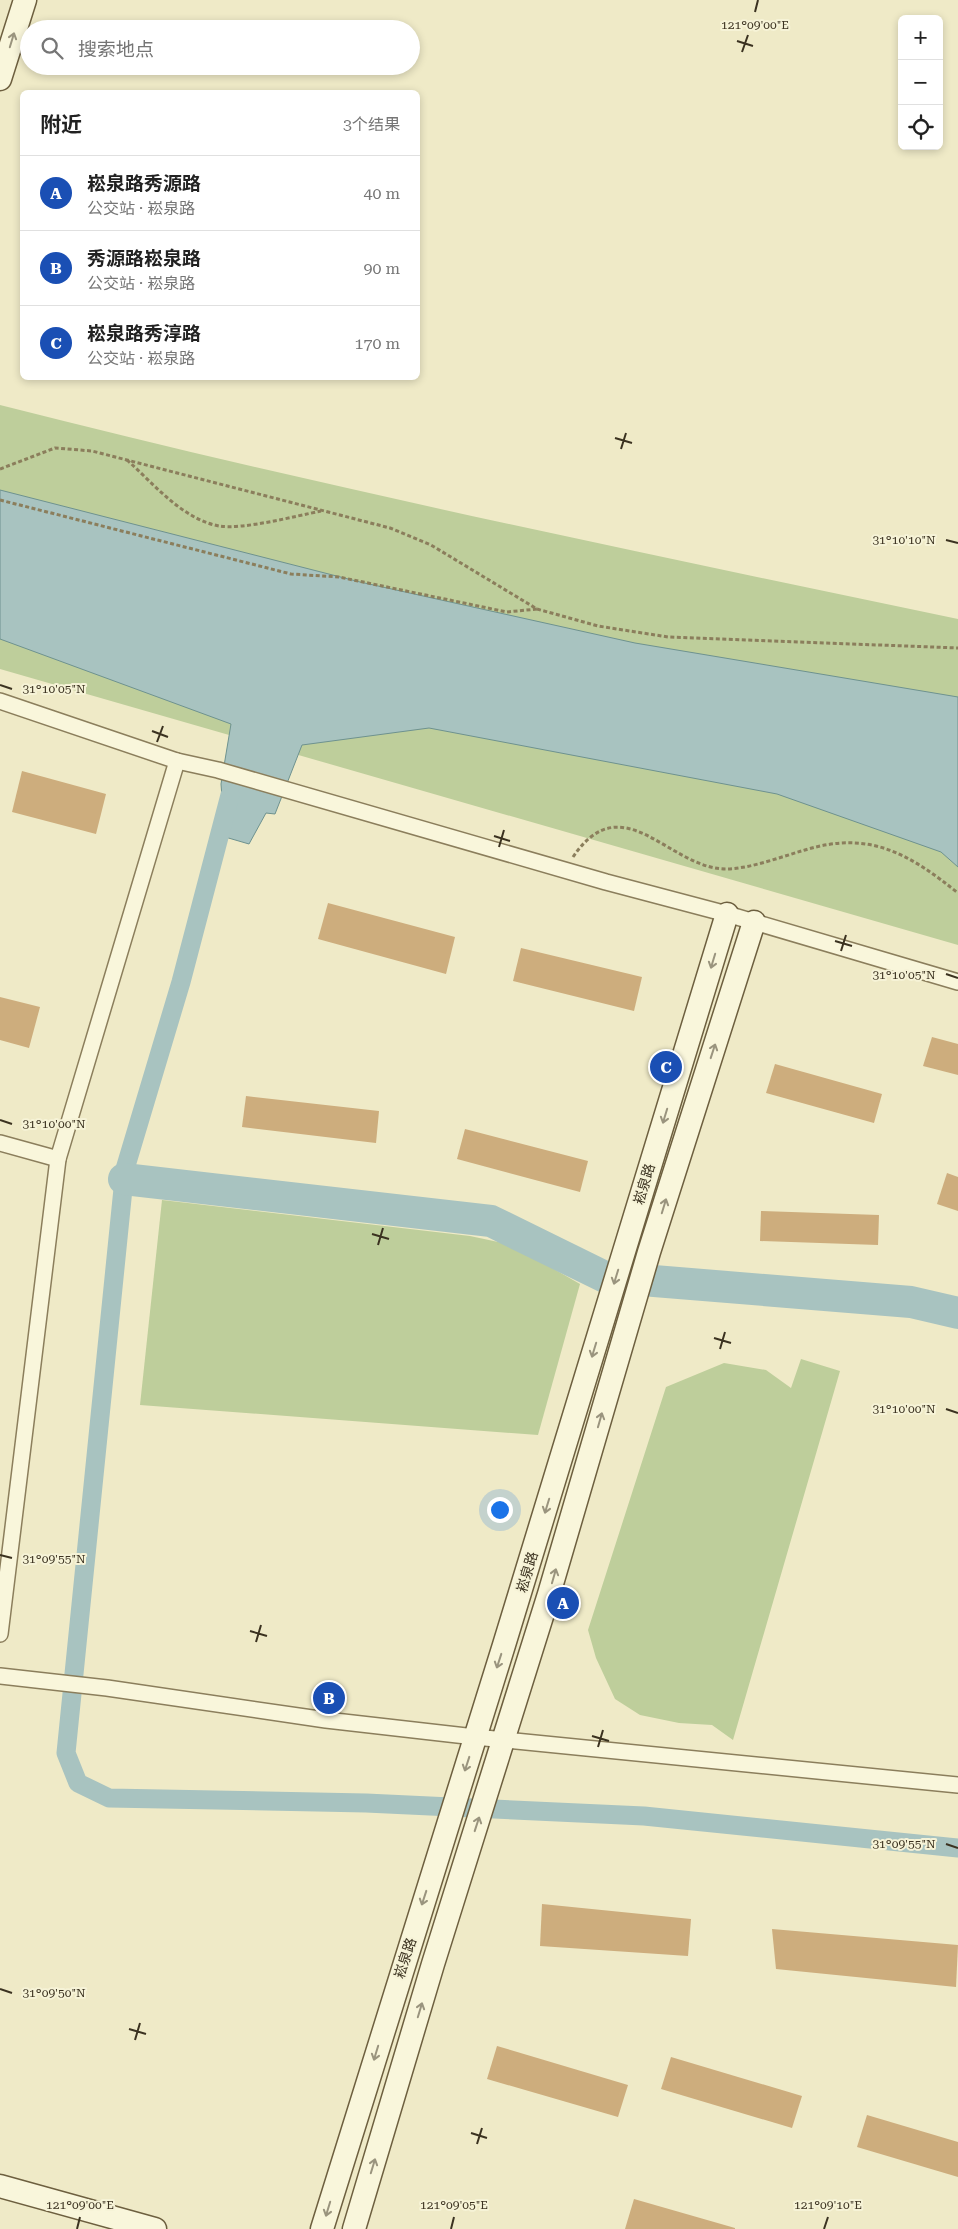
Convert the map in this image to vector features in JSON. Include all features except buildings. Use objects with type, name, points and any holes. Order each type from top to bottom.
[{"type":"street","points":[[0,80],[25,0]]},
{"type":"street","points":[[0,701],[177,761],[218,770],[564,870],[727,914],[958,982]]},
{"type":"street","points":[[0,1634],[58,1159],[177,761]]},
{"type":"street","name":"崧泉路","points":[[322,2229],[727,914]]},
{"type":"street","name":"崧泉路","points":[[354,2229],[504,1739],[649,1252],[754,922]]},
{"type":"street","points":[[0,1143],[58,1159]]},
{"type":"street","points":[[0,1676],[107,1688],[326,1720],[475,1737],[958,1784]]},
{"type":"street","points":[[0,2186],[155,2229]]},
{"type":"path","points":[[0,469],[55,448],[92,451],[390,528],[431,545],[537,609],[598,626],[668,637],[958,648]]},
{"type":"path","points":[[126,460],[184,511],[197,519],[220,526],[238,526],[324,511]]},
{"type":"path","points":[[0,500],[291,574],[339,577],[508,612],[537,609]]},
{"type":"path","points":[[564,870],[579,848],[597,834],[614,827],[632,828],[662,842],[680,856],[705,866],[727,869],[760,863],[814,847],[841,844],[872,845],[901,853],[924,866],[958,893]]},
{"type":"green space","points":[[0,405],[358,491],[958,619],[958,945],[0,669]]},
{"type":"green space","points":[[162,1200],[470,1236],[512,1245],[580,1284],[538,1435],[140,1405]]},
{"type":"green space","points":[[801,1359],[840,1371],[733,1740],[712,1725],[679,1723],[640,1715],[615,1699],[596,1658],[588,1630],[666,1387],[724,1363],[766,1370],[791,1388]]},
{"type":"water","points":[[0,490],[360,582],[635,643],[958,697],[958,867],[941,852],[777,794],[429,728],[302,745],[275,814],[266,813],[249,844],[225,837],[221,784],[231,724],[0,639]]},
{"type":"waterway","points":[[230,795],[181,982],[125,1169],[66,1753],[78,1783],[109,1798],[366,1803],[644,1816],[958,1848]]},
{"type":"waterway","points":[[124,1179],[491,1221],[605,1277],[911,1302],[958,1313]]},
{"type":"place","name":"崧泉路秀淳路","points":[[666,1067]]},
{"type":"place","name":"崧泉路秀源路","points":[[563,1603]]},
{"type":"place","name":"秀源路崧泉路","points":[[329,1698]]}]
